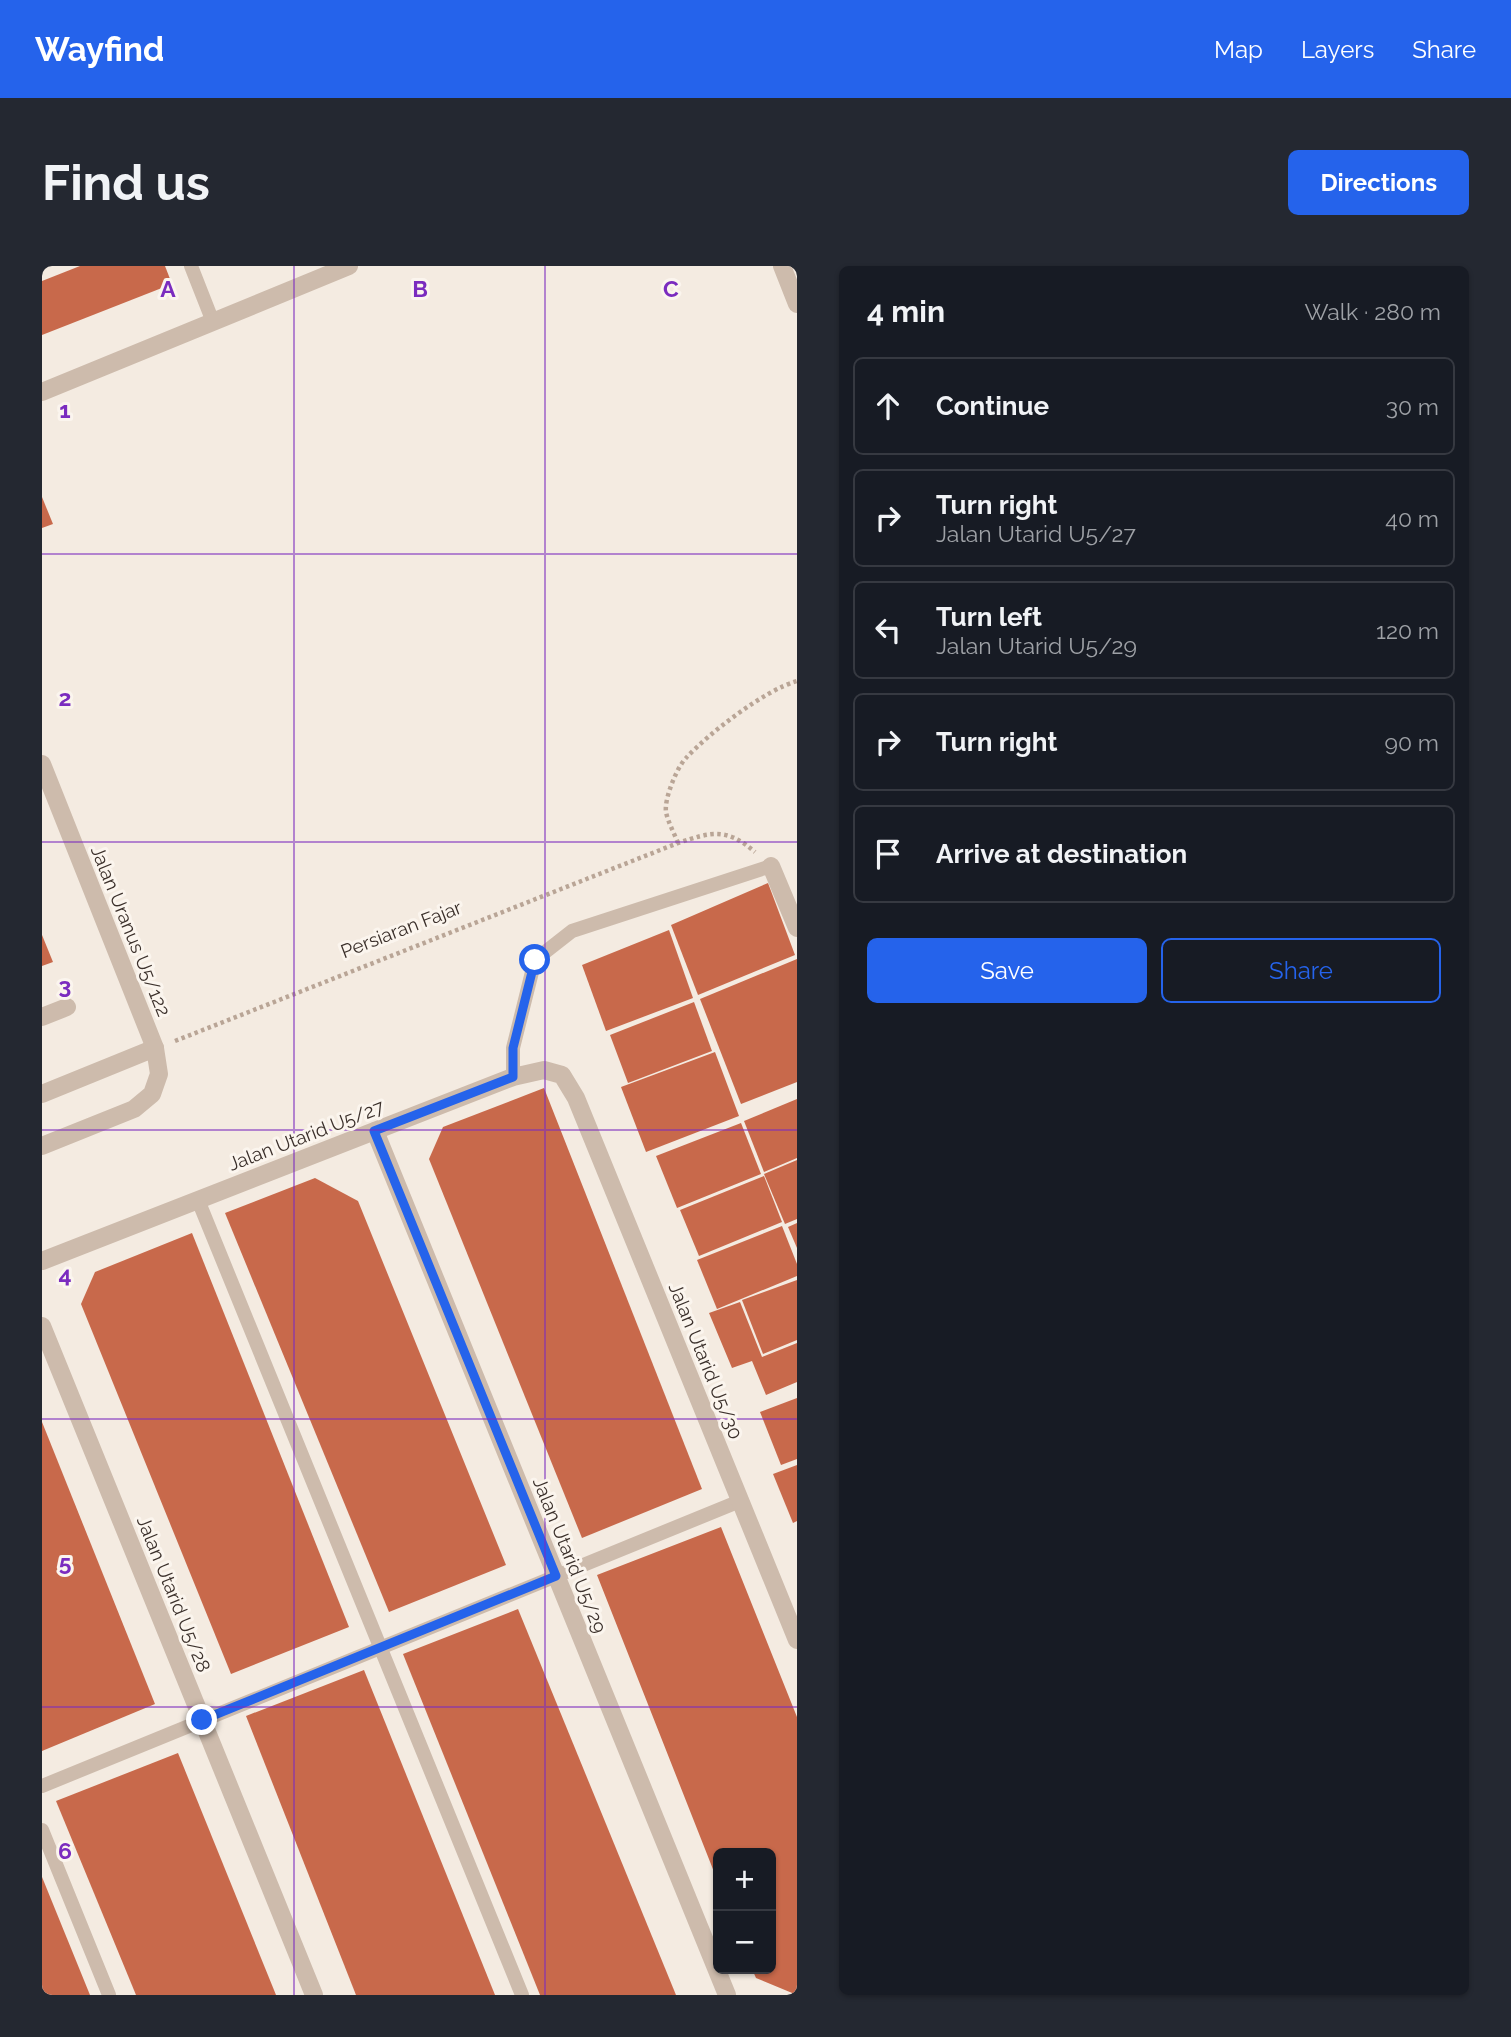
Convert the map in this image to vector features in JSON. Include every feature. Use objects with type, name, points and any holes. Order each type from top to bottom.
[{"type":"street","points":[[42,392],[349,266]]},
{"type":"street","points":[[782,266],[797,304]]},
{"type":"street","name":"Jalan Uranus U5/122","points":[[42,1146],[134,1109],[152,1094],[159,1074],[155,1048],[44,772]]},
{"type":"street","points":[[771,866],[797,928]]},
{"type":"street","points":[[42,1017],[67,1007]]},
{"type":"street","points":[[42,1094],[155,1048]]},
{"type":"street","name":"Jalan Utarid U5/27","points":[[42,1261],[513,1077],[544,1070],[562,1075],[576,1098]]},
{"type":"street","name":"Jalan Utarid U5/30","points":[[576,1098],[797,1640]]},
{"type":"street","name":"Jalan Utarid U5/29","points":[[374,1131],[727,1995]]},
{"type":"street","name":"Jalan Utarid U5/28","points":[[42,1326],[314,1995]]},
{"type":"lane","points":[[191,266],[213,322]]},
{"type":"lane","points":[[513,1077],[513,1048],[535,960],[572,931],[771,866]]},
{"type":"lane","points":[[198,1200],[522,1995]]},
{"type":"lane","points":[[42,1786],[740,1501]]},
{"type":"lane","points":[[42,1830],[109,1995]]},
{"type":"path","points":[[678,843],[665,811],[671,785],[684,760],[707,738],[750,706],[781,685],[797,681]]},
{"type":"path","name":"Persiaran Fajar","points":[[155,1048],[678,843],[713,832],[742,841],[771,866]]},
{"type":"building","points":[[80,266],[165,266],[172,284],[42,335],[42,281]]},
{"type":"building","points":[[42,497],[53,524],[42,528]]},
{"type":"building","points":[[768,883],[795,955],[698,995],[671,925]]},
{"type":"building","points":[[669,930],[693,998],[606,1031],[582,965]]},
{"type":"building","points":[[42,935],[53,962],[42,966]]},
{"type":"building","points":[[797,959],[797,1082],[741,1104],[700,999]]},
{"type":"building","points":[[694,1002],[712,1051],[628,1083],[610,1035]]},
{"type":"building","points":[[715,1052],[739,1116],[646,1152],[621,1087]]},
{"type":"building","points":[[544,1088],[702,1489],[582,1538],[429,1159],[443,1127]]},
{"type":"building","points":[[797,1099],[797,1158],[764,1172],[744,1121]]},
{"type":"building","points":[[741,1123],[761,1174],[677,1208],[656,1156]]},
{"type":"building","points":[[797,1160],[797,1219],[785,1224],[764,1174]]},
{"type":"building","points":[[764,1176],[782,1222],[699,1256],[680,1210]]},
{"type":"building","points":[[315,1178],[358,1201],[506,1565],[389,1612],[225,1213]]},
{"type":"building","points":[[797,1223],[797,1248],[788,1227]]},
{"type":"building","points":[[782,1226],[797,1264],[797,1276],[717,1309],[697,1260]]},
{"type":"building","points":[[192,1233],[349,1627],[231,1674],[81,1304],[95,1272]]},
{"type":"building","points":[[797,1280],[797,1340],[763,1354],[742,1300]]},
{"type":"building","points":[[740,1302],[762,1357],[797,1343],[797,1382],[766,1395],[752,1361],[732,1368],[709,1313]]},
{"type":"building","points":[[797,1398],[797,1459],[781,1465],[760,1412]]},
{"type":"building","points":[[42,1422],[155,1704],[42,1751]]},
{"type":"building","points":[[797,1465],[797,1521],[793,1523],[773,1474]]},
{"type":"building","points":[[721,1527],[797,1717],[797,1995],[756,1978],[754,1974],[776,1974],[776,1848],[713,1848],[713,1869],[597,1575]]},
{"type":"building","points":[[518,1609],[676,1995],[540,1995],[403,1654]]},
{"type":"building","points":[[364,1670],[495,1995],[356,1995],[246,1716]]},
{"type":"building","points":[[178,1753],[276,1995],[136,1995],[56,1801]]},
{"type":"building","points":[[42,1877],[90,1995],[42,1995]]},
{"type":"route","points":[[202,1720],[556,1576],[374,1131],[513,1077],[513,1048],[535,960]]}]
